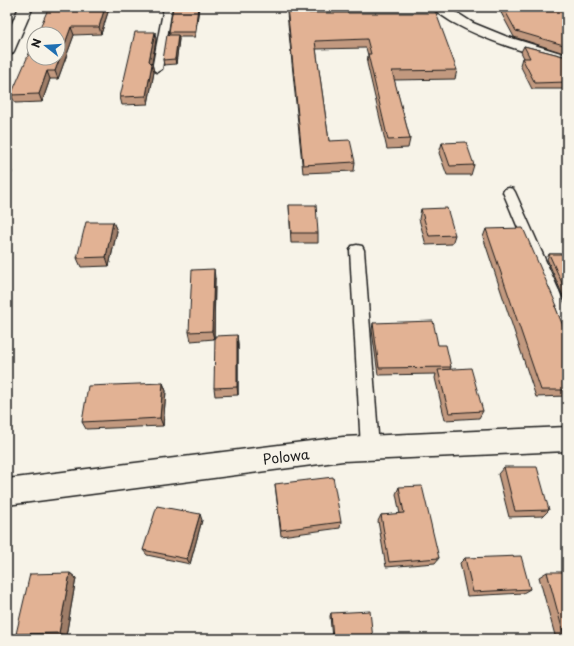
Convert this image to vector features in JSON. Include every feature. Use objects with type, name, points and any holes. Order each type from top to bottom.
[{"type":"street","points":[[7,51],[26,7]]},
{"type":"street","points":[[439,7],[459,21],[491,36],[533,51],[567,59]]},
{"type":"street","name":"Polowa","points":[[7,492],[343,450],[567,439]]},
{"type":"lane","points":[[157,69],[168,7]]},
{"type":"lane","points":[[509,192],[567,326]]},
{"type":"lane","points":[[356,250],[370,448]]},
{"type":"building","points":[[49,7],[105,7],[99,27],[71,27],[66,41],[66,26],[41,26]]},
{"type":"building","points":[[173,7],[198,7],[195,32],[169,32]]},
{"type":"building","points":[[287,7],[308,7],[309,13],[436,13],[457,70],[392,71],[410,139],[388,140],[368,54],[371,54],[367,39],[315,41],[329,141],[350,140],[355,162],[303,165]]},
{"type":"building","points":[[503,7],[567,7],[567,46],[516,31]]},
{"type":"building","points":[[135,32],[155,32],[149,61],[152,64],[146,96],[120,97]]},
{"type":"building","points":[[167,35],[178,35],[175,59],[163,60]]},
{"type":"building","points":[[524,46],[567,57],[567,82],[535,83],[522,58],[530,58]]},
{"type":"building","points":[[26,60],[26,66],[57,66],[55,71],[47,71],[39,94],[11,95]]},
{"type":"building","points":[[466,142],[474,165],[450,166],[442,143]]},
{"type":"building","points":[[289,205],[316,205],[318,233],[291,233]]},
{"type":"building","points":[[447,208],[455,235],[429,236],[421,209]]},
{"type":"building","points":[[86,222],[113,222],[106,257],[77,258]]},
{"type":"building","points":[[523,228],[557,306],[555,306],[567,336],[567,390],[541,390],[486,229]]},
{"type":"building","points":[[549,254],[567,254],[567,294]]},
{"type":"building","points":[[214,269],[212,331],[189,332],[192,270]]},
{"type":"building","points":[[433,321],[438,345],[446,345],[451,367],[379,368],[373,323]]},
{"type":"building","points":[[237,335],[237,387],[214,388],[215,336]]},
{"type":"building","points":[[471,368],[483,411],[449,413],[438,370]]},
{"type":"building","points":[[163,383],[160,418],[82,422],[88,386]]},
{"type":"building","points":[[504,467],[537,467],[549,510],[515,511]]},
{"type":"building","points":[[333,477],[341,522],[281,530],[275,484]]},
{"type":"building","points":[[422,486],[439,558],[389,562],[381,515],[404,513],[399,487]]},
{"type":"building","points":[[157,506],[200,514],[187,559],[143,550]]},
{"type":"building","points":[[521,556],[530,589],[473,592],[465,558]]},
{"type":"building","points":[[547,572],[567,572],[567,639],[565,639]]},
{"type":"building","points":[[70,573],[59,633],[16,634],[30,574]]},
{"type":"building","points":[[370,611],[373,639],[333,639],[331,613]]}]
